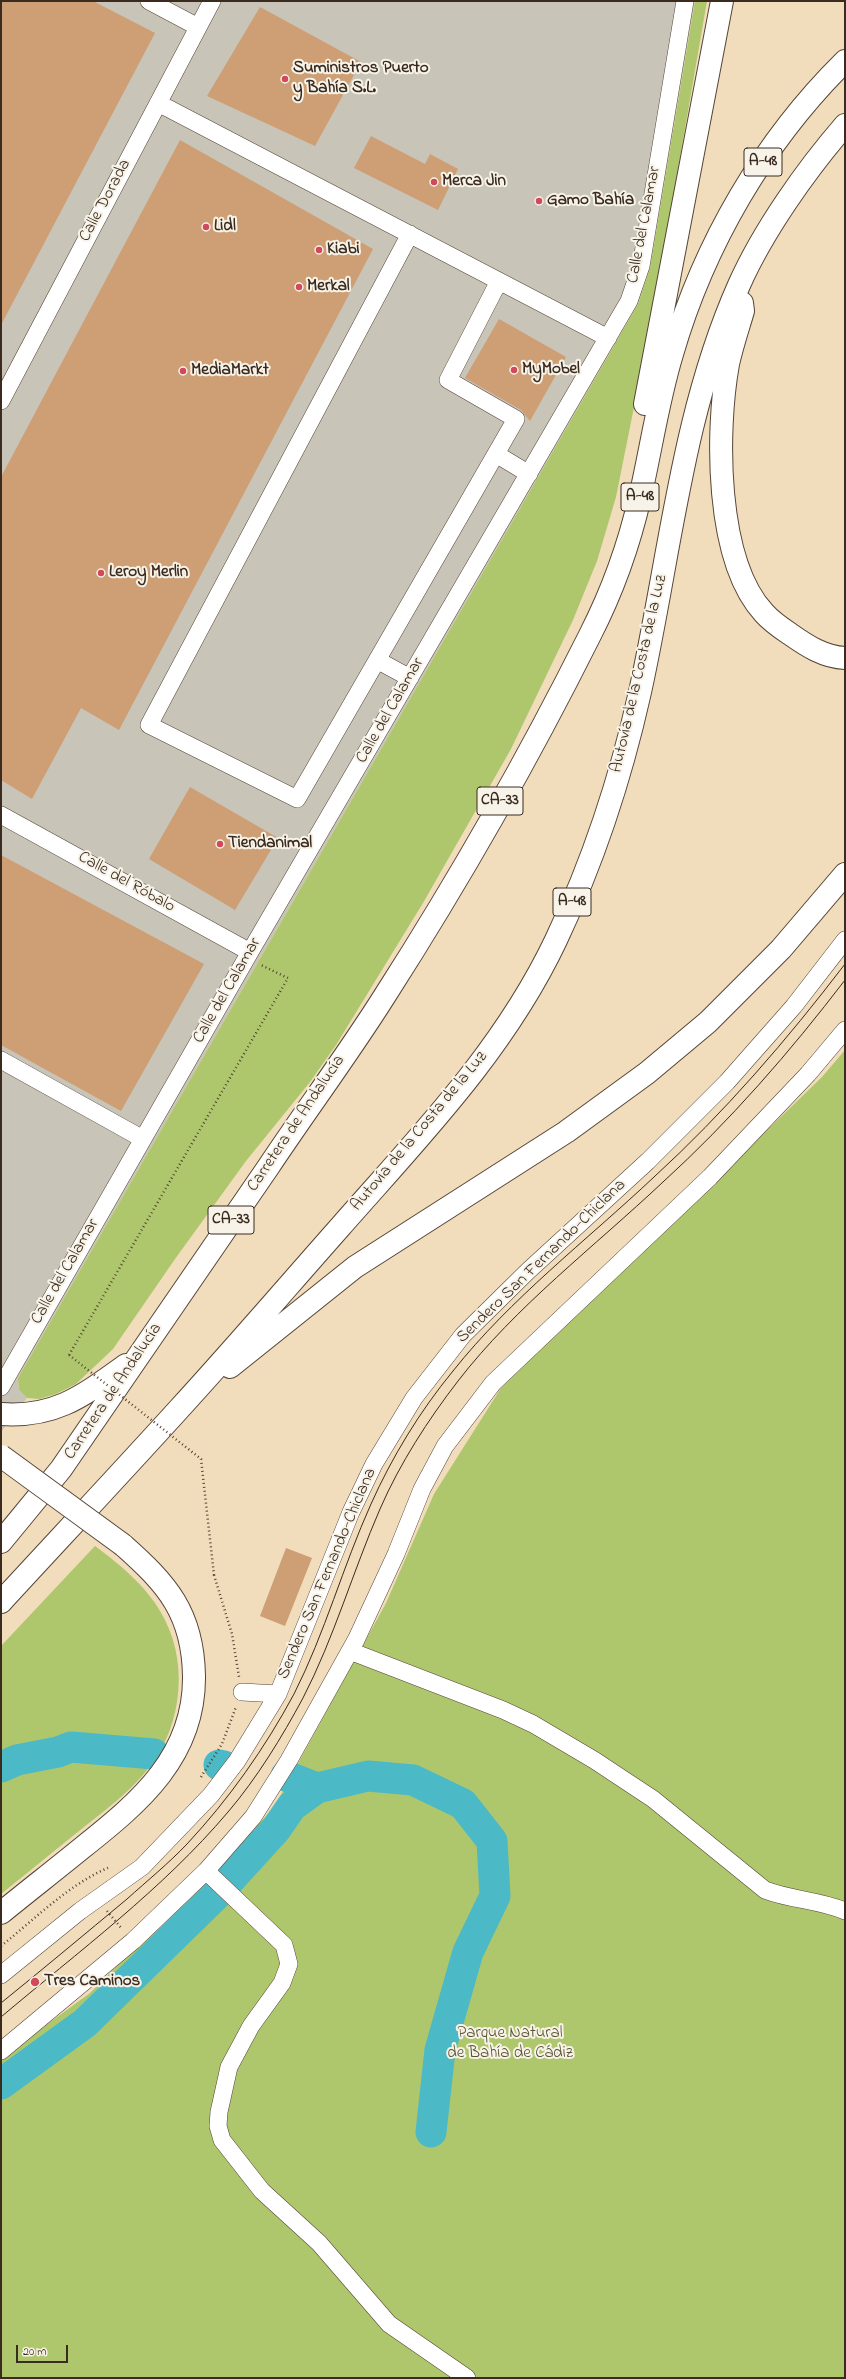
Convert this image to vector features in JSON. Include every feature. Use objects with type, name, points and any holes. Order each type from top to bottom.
[{"type":"highway","points":[[553,708],[582,623],[607,562],[625,500],[665,306],[722,1]]},
{"type":"highway","name":"A-48","points":[[553,708],[593,629],[620,566],[639,502],[672,353],[700,276],[725,223],[768,153],[825,81],[845,61]]},
{"type":"highway","name":"Autovía de la Costa de la Luz","points":[[180,1408],[471,1078],[518,1010],[555,943],[588,864],[615,784],[639,696],[692,426],[712,354],[740,282],[806,174],[845,125]]},
{"type":"highway","points":[[740,282],[743,311],[728,363],[723,408],[722,454],[726,523],[736,563],[748,589],[764,613],[803,644],[822,653],[845,658]]},
{"type":"highway","name":"Carretera de Andalucía","points":[[1,1542],[61,1469],[383,999],[447,893],[553,708]]},
{"type":"highway","points":[[1,1602],[180,1408],[355,1267],[566,1132],[647,1073],[708,1022],[781,949],[845,874]]},
{"type":"highway","points":[[1,1414],[35,1414],[79,1399],[138,1356]]},
{"type":"highway","points":[[1,1456],[123,1545],[155,1573],[168,1590],[188,1628],[194,1668],[194,1691],[190,1720],[181,1743],[168,1765],[148,1790],[117,1820],[1,1913]]},
{"type":"street","points":[[149,1],[198,27]]},
{"type":"street","name":"Calle Dorada","points":[[1,401],[212,1]]},
{"type":"street","name":"Calle del Calamar","points":[[1,1387],[248,955],[629,301],[641,266],[685,1]]},
{"type":"street","points":[[158,103],[608,338]]},
{"type":"street","points":[[410,234],[149,725],[297,799],[516,419],[448,380],[499,281]]},
{"type":"street","points":[[496,454],[529,474]]},
{"type":"street","points":[[378,660],[410,678]]},
{"type":"street","name":"Calle del Róbalo","points":[[1,815],[248,955]]},
{"type":"street","name":"Sendero San Fernando-Chiclana","points":[[1,1975],[96,1899],[142,1867],[196,1812],[237,1761],[278,1694],[351,1512],[374,1464],[414,1398],[463,1335],[528,1271],[648,1161],[727,1082],[794,1006],[845,940]]},
{"type":"street","points":[[1,2051],[133,1941],[206,1872],[253,1818],[289,1760],[350,1651],[396,1554],[422,1489],[438,1458],[445,1446],[488,1388],[710,1177],[808,1074],[845,1030]]},
{"type":"street","points":[[1,1060],[143,1139]]},
{"type":"street","points":[[350,1651],[503,1710],[533,1724],[594,1760],[653,1799],[765,1890],[781,1896],[828,1904],[845,1911]]},
{"type":"street","name":"Sendero San Fernando-Chiclana","points":[[242,1692],[278,1694]]},
{"type":"street","points":[[206,1872],[284,1945],[289,1964],[287,1974],[282,1983],[251,2026],[229,2067],[219,2112],[218,2126],[222,2140],[262,2191],[319,2243],[390,2324],[467,2378]]},
{"type":"path","points":[[199,1782],[222,1744],[242,1692],[232,1634],[214,1575],[201,1458],[69,1355],[288,978],[248,955]]},
{"type":"path","points":[[1,1946],[68,1892],[97,1873],[116,1865]]},
{"type":"path","points":[[96,1899],[133,1941]]},
{"type":"shaded area","points":[[1,1],[695,1],[650,268],[638,304],[18,1378],[19,1390],[27,1398],[1,1432]]},
{"type":"green space","points":[[695,1],[707,1],[655,302],[616,497],[597,561],[573,620],[511,749],[423,903],[336,1045],[310,1082],[246,1161],[175,1259],[113,1349],[76,1384],[56,1394],[39,1399],[27,1398],[19,1390],[18,1378],[638,304],[650,268]]},
{"type":"green space","name":"Parque Natural de Bahía de Cádiz","points":[[845,1050],[845,2378],[1,2378],[1,2058],[90,1993],[273,1809],[386,1603],[434,1494],[501,1388],[822,1077]]},
{"type":"green space","points":[[95,1546],[125,1570],[143,1588],[152,1598],[165,1620],[173,1639],[179,1680],[173,1721],[166,1741],[156,1759],[143,1775],[115,1802],[1,1894],[1,1646]]},
{"type":"building","points":[[1,1],[93,1],[155,33],[1,325]]},
{"type":"building","name":"Suministros Puerto y Bahía S.L.","points":[[260,7],[361,62],[315,146],[207,96]]},
{"type":"building","points":[[371,136],[425,164],[430,154],[458,169],[438,210],[354,168]]},
{"type":"building","points":[[180,140],[373,249],[119,730],[81,708],[32,799],[1,780],[1,477]]},
{"type":"building","name":"MyMobel","points":[[499,319],[566,357],[530,421],[521,410],[465,378]]},
{"type":"building","points":[[190,787],[278,838],[235,910],[149,859]]},
{"type":"building","points":[[1,855],[204,964],[121,1111],[1,1045]]},
{"type":"building","points":[[286,1548],[312,1558],[285,1626],[260,1616]]},
{"type":"waterway","points":[[1,1767],[17,1760],[58,1752],[71,1747],[154,1754]]},
{"type":"waterway","points":[[219,1765],[224,1766]]},
{"type":"waterway","points":[[286,1776],[317,1788]]},
{"type":"waterway","points":[[1,2084],[85,2023],[214,1897],[276,1829],[292,1806],[317,1788],[368,1776],[413,1780],[463,1804],[492,1841],[495,1896],[468,1952],[440,2050],[431,2132]]},
{"type":"tram line","points":[[1,2003],[127,1899],[173,1858],[202,1827],[232,1791],[271,1734],[294,1694],[325,1623],[361,1527],[379,1486],[397,1452],[418,1418],[453,1371],[499,1319],[524,1294],[680,1153],[730,1102],[778,1048],[845,964]]},
{"type":"tram line","points":[[1,2017],[148,1894],[203,1840],[239,1799],[268,1757],[303,1698],[334,1628],[370,1532],[396,1475],[425,1427],[458,1381],[505,1327],[530,1302],[637,1206],[712,1135],[781,1059],[845,980]]},
{"type":"place","name":"Suministros Puerto y Bahía S.L.","points":[[285,79]]},
{"type":"place","name":"Merca Jin","points":[[434,182]]},
{"type":"place","name":"Gamo Bahía","points":[[539,201]]},
{"type":"place","name":"Lidl","points":[[206,227]]},
{"type":"place","name":"Kiabi","points":[[319,250]]},
{"type":"place","name":"Merkal","points":[[299,287]]},
{"type":"place","name":"MyMobel","points":[[514,370]]},
{"type":"place","name":"MediaMarkt","points":[[183,371]]},
{"type":"place","name":"Leroy Merlin","points":[[101,573]]},
{"type":"place","name":"Tiendanimal","points":[[220,844]]},
{"type":"place","name":"Tres Caminos","points":[[35,1982]]}]
